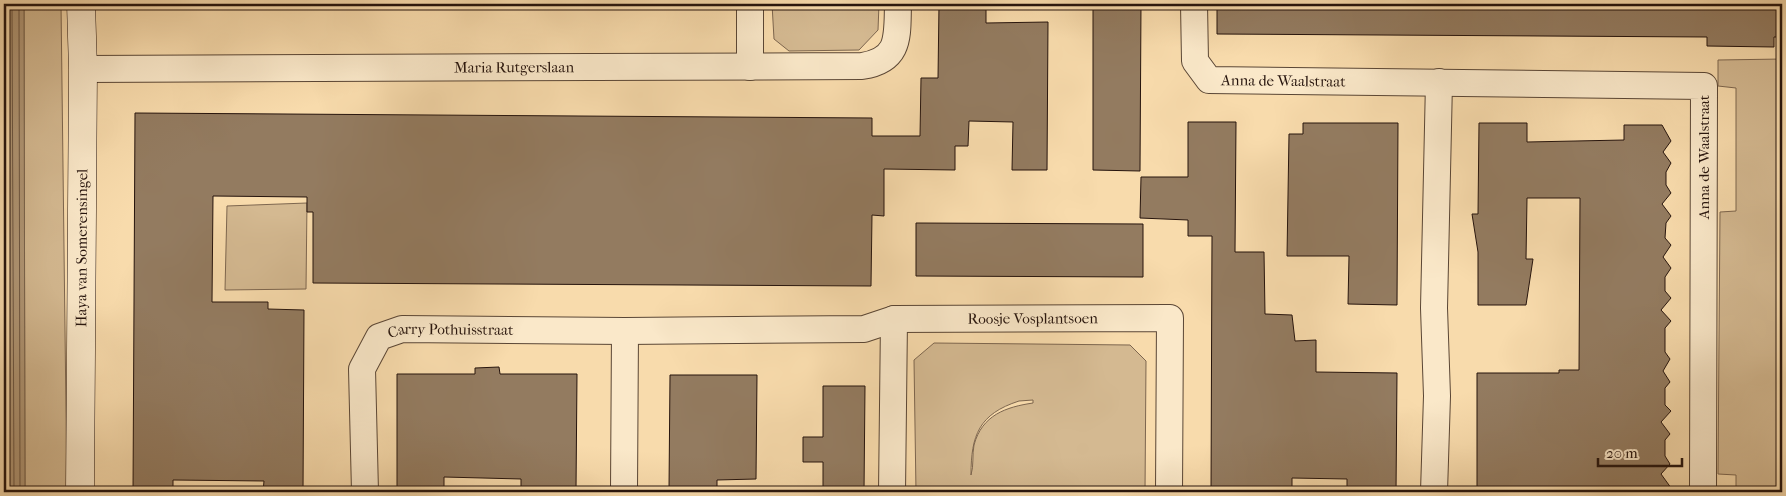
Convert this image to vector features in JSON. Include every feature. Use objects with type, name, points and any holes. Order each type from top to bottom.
[{"type":"street","name":"Haya van Somerensingel","points":[[80,492],[83,68],[81,4]]},
{"type":"street","points":[[750,4],[750,67]]},
{"type":"street","name":"Maria Rutgerslaan","points":[[83,68],[862,66],[874,64],[894,49],[897,40],[898,4]]},
{"type":"street","name":"Anna de Waalstraat","points":[[1194,4],[1195,61],[1209,80],[1704,86],[1703,492]]},
{"type":"street","points":[[1434,492],[1437,396],[1434,308],[1440,82]]},
{"type":"street","name":"Roosje Vosplantsoen","points":[[894,319],[1170,318],[1169,492]]},
{"type":"street","points":[[892,492],[894,319]]},
{"type":"street","name":"Carry Pothuisstraat","points":[[365,492],[362,369],[379,336],[402,329],[625,331],[864,329],[894,319]]},
{"type":"street","points":[[624,490],[625,331]]},
{"type":"shaded area","points":[[24,4],[61,4],[67,492],[25,492]]},
{"type":"shaded area","points":[[772,4],[879,4],[878,30],[859,50],[789,51],[774,39]]},
{"type":"shaded area","points":[[1782,59],[1782,492],[1736,492],[1736,475],[1718,474],[1720,212],[1736,211],[1736,88],[1718,86],[1718,60]]},
{"type":"shaded area","points":[[307,203],[306,289],[225,290],[227,206]]},
{"type":"shaded area","points":[[934,343],[1130,345],[1146,361],[1145,492],[916,492],[914,360]],"holes":[[[1033,400],[1033,403],[1014,407],[996,414],[983,426],[974,445],[971,475],[973,448],[976,437],[980,428],[986,420],[1005,406],[1019,401]]]},
{"type":"water","points":[[4,4],[24,4],[25,492],[4,492]]},
{"type":"building","points":[[939,4],[986,4],[986,23],[1048,22],[1047,170],[1012,170],[1013,122],[969,121],[968,146],[955,146],[955,170],[884,169],[884,216],[872,215],[871,286],[313,283],[313,212],[307,212],[307,197],[213,196],[212,302],[268,302],[268,309],[304,310],[303,492],[263,492],[264,481],[173,480],[173,492],[133,492],[135,113],[872,118],[872,136],[920,136],[921,78],[938,78]]},
{"type":"building","points":[[1093,4],[1141,4],[1140,171],[1093,170]]},
{"type":"building","points":[[1217,4],[1782,4],[1782,37],[1774,37],[1774,47],[1707,46],[1707,37],[1217,34]]},
{"type":"building","points":[[1188,122],[1236,122],[1235,252],[1264,252],[1265,314],[1292,315],[1295,341],[1316,340],[1316,372],[1397,373],[1396,492],[1347,492],[1347,479],[1292,478],[1292,489],[1264,489],[1264,492],[1211,492],[1212,236],[1188,236],[1188,220],[1140,218],[1141,177],[1188,177]]},
{"type":"building","points":[[1303,123],[1398,123],[1397,305],[1348,304],[1349,256],[1287,256],[1289,134],[1303,134]]},
{"type":"building","points":[[1479,123],[1527,123],[1527,142],[1624,140],[1624,125],[1662,125],[1671,141],[1663,152],[1671,163],[1666,172],[1666,185],[1671,193],[1662,204],[1671,216],[1666,223],[1665,238],[1671,245],[1663,257],[1671,268],[1665,277],[1665,291],[1671,298],[1661,310],[1671,321],[1665,328],[1665,352],[1670,359],[1663,371],[1670,382],[1665,388],[1665,405],[1671,411],[1661,422],[1670,434],[1665,440],[1665,456],[1670,464],[1661,474],[1674,492],[1477,492],[1477,373],[1559,373],[1559,370],[1579,370],[1580,198],[1527,198],[1526,259],[1533,259],[1526,305],[1478,305],[1478,252],[1472,214],[1478,214]]},
{"type":"building","points":[[916,223],[1143,224],[1143,277],[916,276]]},
{"type":"building","points":[[499,367],[500,374],[577,374],[576,489],[566,489],[566,492],[521,492],[521,479],[444,477],[444,487],[434,487],[434,492],[397,492],[397,374],[475,374],[475,368]]},
{"type":"building","points":[[670,375],[757,375],[756,479],[717,480],[717,492],[679,492],[679,490],[669,489]]},
{"type":"building","points":[[823,386],[865,386],[864,492],[823,492],[823,462],[803,462],[803,437],[823,437]]}]
